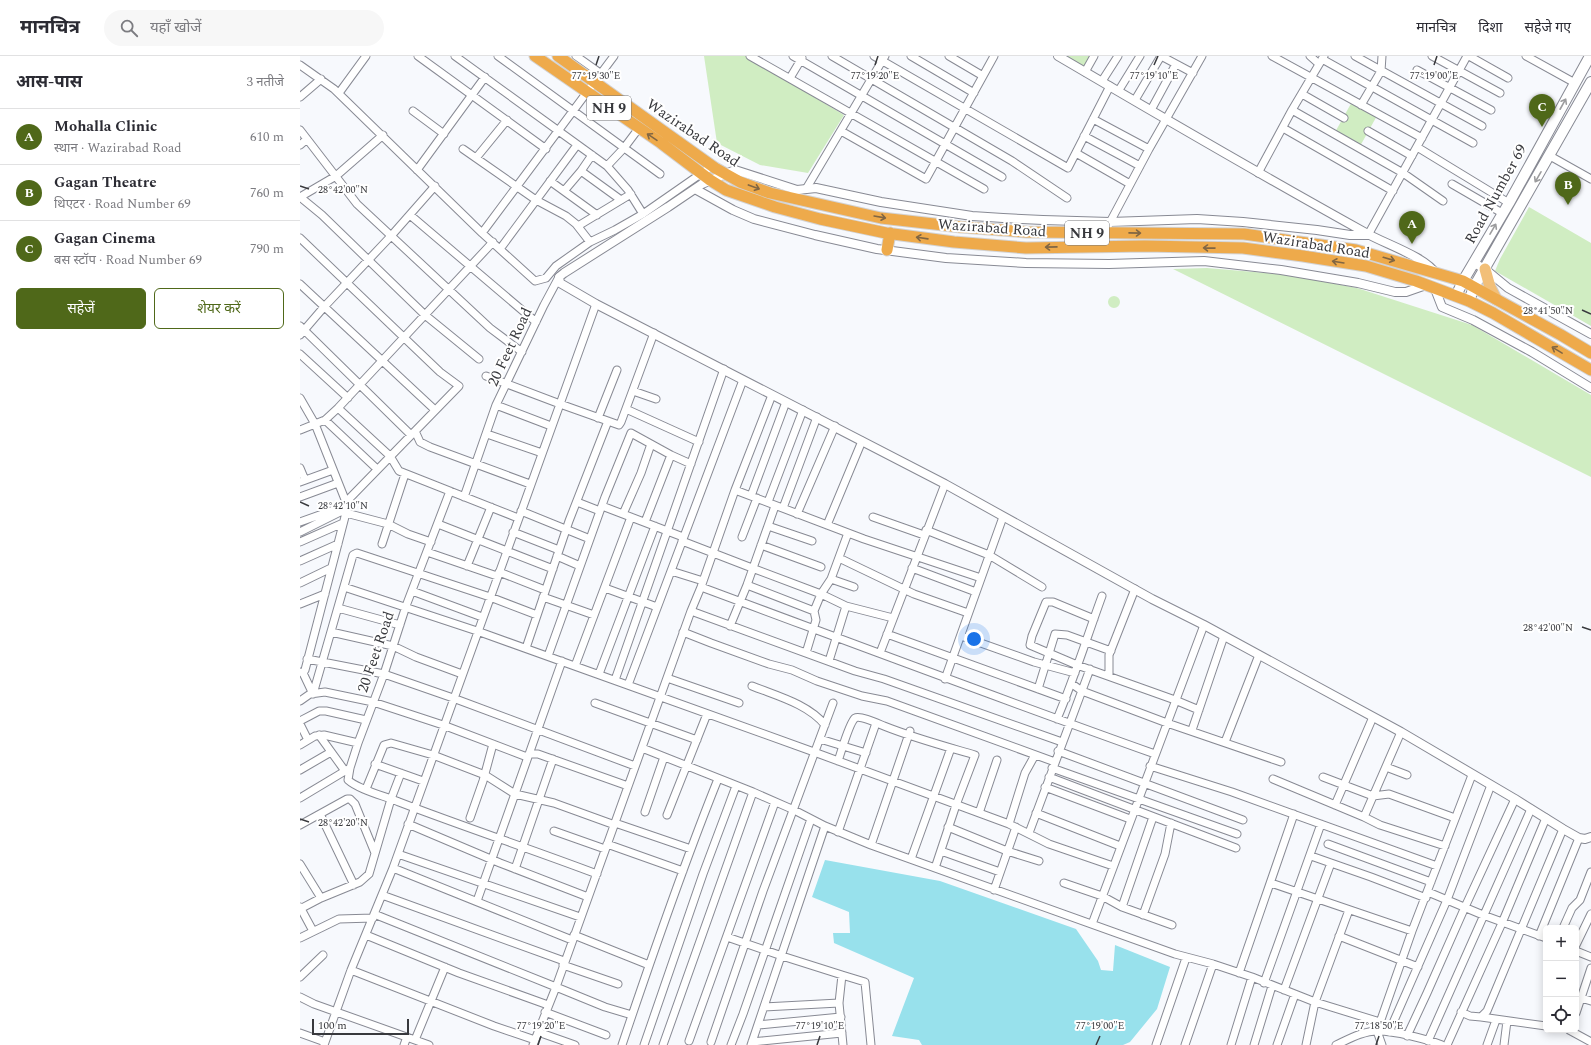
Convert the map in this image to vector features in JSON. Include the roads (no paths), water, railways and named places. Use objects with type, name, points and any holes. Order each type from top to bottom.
[{"type":"highway","name":"Wazirabad Road","points":[[534,56],[726,190],[820,220],[890,234],[954,242],[1026,248],[1145,246],[1243,248],[1366,266],[1469,301],[1493,313],[1591,370]]},
{"type":"highway","name":"Wazirabad Road","points":[[558,56],[597,77],[712,166],[740,182],[770,193],[794,193],[881,218],[961,227],[1027,232],[1244,234],[1356,250],[1462,281],[1591,353]]},
{"type":"highway","points":[[780,208],[794,193]]},
{"type":"highway","points":[[887,250],[890,234]]},
{"type":"main road","name":"Road Number 69","points":[[1456,296],[1462,281],[1509,203],[1590,56]]},
{"type":"main road","name":"Road Number 69","points":[[1469,301],[1474,287],[1591,82]]},
{"type":"main road","points":[[1485,269],[1490,287],[1496,299]]},
{"type":"street","points":[[339,93],[366,56]]},
{"type":"street","points":[[418,56],[546,149]]},
{"type":"street","points":[[456,56],[607,166],[616,174],[631,194],[643,214]]},
{"type":"street","points":[[498,56],[660,174]]},
{"type":"street","points":[[576,56],[597,77]]},
{"type":"street","points":[[482,233],[614,56]]},
{"type":"street","points":[[750,56],[936,160],[984,189]]},
{"type":"street","points":[[793,56],[802,58],[1002,177]]},
{"type":"street","points":[[832,56],[1012,161],[1067,198]]},
{"type":"street","points":[[874,56],[884,58],[965,110],[1068,168],[1110,86]]},
{"type":"street","points":[[911,56],[974,93]]},
{"type":"street","points":[[948,56],[983,76]]},
{"type":"street","points":[[1058,56],[1119,90],[1258,173],[1368,235],[1427,263],[1437,274]]},
{"type":"street","points":[[1085,72],[1094,56]]},
{"type":"street","points":[[1102,81],[1118,56]]},
{"type":"street","points":[[1119,90],[1140,56]]},
{"type":"street","points":[[1135,100],[1161,56],[1193,73]]},
{"type":"street","points":[[1105,233],[1148,149],[1202,56]]},
{"type":"street","points":[[1272,56],[1422,138]]},
{"type":"street","points":[[1310,56],[1322,60],[1372,86],[1473,142]]},
{"type":"street","points":[[1355,56],[1482,126]]},
{"type":"street","points":[[1361,105],[1381,70],[1382,56]]},
{"type":"street","points":[[1432,56],[1500,93]]},
{"type":"street","points":[[1368,235],[1468,56],[1508,78]]},
{"type":"street","points":[[1526,56],[1575,83]]},
{"type":"street","points":[[841,131],[926,179],[965,110],[991,57]]},
{"type":"street","points":[[790,78],[802,58]]},
{"type":"street","points":[[794,193],[841,131],[884,58]]},
{"type":"street","points":[[1258,173],[1292,110],[1322,60]]},
{"type":"street","points":[[1151,110],[1176,64]]},
{"type":"street","points":[[300,65],[339,93],[482,233],[535,281],[540,281],[546,278],[556,266],[590,242],[615,230],[706,177],[726,175]]},
{"type":"street","points":[[1417,70],[1491,110]]},
{"type":"street","points":[[417,170],[485,77]]},
{"type":"street","points":[[300,97],[303,89],[320,79]]},
{"type":"street","points":[[1302,94],[1344,118]]},
{"type":"street","points":[[1292,110],[1403,173],[1442,201]]},
{"type":"street","points":[[413,111],[444,134]]},
{"type":"street","points":[[1093,119],[1148,149]]},
{"type":"street","points":[[476,158],[507,120]]},
{"type":"street","points":[[607,166],[624,148],[639,128]]},
{"type":"street","points":[[1282,128],[1393,191]]},
{"type":"street","points":[[300,130],[357,204],[490,328],[522,352]]},
{"type":"street","points":[[1368,131],[1412,156]]},
{"type":"street","points":[[383,136],[336,176],[300,197],[322,215],[425,315],[479,359]]},
{"type":"street","points":[[1084,136],[1140,166]]},
{"type":"street","points":[[300,145],[307,139]]},
{"type":"street","points":[[500,248],[577,145]]},
{"type":"street","points":[[1417,147],[1509,203]]},
{"type":"street","points":[[463,149],[536,200],[566,216],[578,226],[590,242]]},
{"type":"street","points":[[1076,153],[1130,184]]},
{"type":"street","points":[[564,191],[592,155]]},
{"type":"street","points":[[1550,156],[1591,179]]},
{"type":"street","points":[[712,166],[706,177],[695,189],[559,277],[560,283],[566,288],[596,304],[945,484],[1003,517],[1401,732],[1472,775],[1515,798],[1579,838],[1590,840]]},
{"type":"street","points":[[581,171],[621,200]]},
{"type":"street","points":[[550,181],[597,214]]},
{"type":"street","points":[[1452,184],[1502,213]]},
{"type":"street","points":[[435,186],[369,260],[301,330],[413,433],[420,442],[430,448],[476,463],[530,484]]},
{"type":"street","points":[[794,193],[816,188],[881,202],[972,216],[1110,222],[1197,219],[1242,222],[1350,235],[1368,235]]},
{"type":"street","points":[[695,189],[733,210],[754,219],[815,235],[887,250],[946,258],[1026,263],[1109,264],[1204,261],[1281,270],[1358,283],[1395,292],[1406,292],[1430,287],[1442,307],[1473,320],[1532,352],[1591,388]]},
{"type":"street","points":[[578,226],[631,194]]},
{"type":"street","points":[[410,215],[469,267],[536,322]]},
{"type":"street","points":[[300,238],[404,338],[447,378],[459,386],[377,469],[345,508],[300,532]]},
{"type":"street","points":[[300,430],[325,420],[338,408],[492,242]]},
{"type":"street","points":[[1474,263],[1485,269],[1508,288],[1591,334]]},
{"type":"street","name":"20 Feet Road","points":[[464,496],[496,405],[559,277]]},
{"type":"street","points":[[300,284],[435,410]]},
{"type":"street","points":[[300,1033],[324,1043],[351,970],[393,868],[530,484],[574,369],[596,304]]},
{"type":"street","points":[[486,376],[619,425],[654,333]]},
{"type":"street","points":[[300,354],[348,398]]},
{"type":"street","points":[[615,680],[724,369]]},
{"type":"street","points":[[598,418],[617,370]]},
{"type":"street","points":[[628,685],[743,380]]},
{"type":"street","points":[[633,390],[656,399]]},
{"type":"street","points":[[351,970],[534,1043],[556,987],[735,490],[772,395]]},
{"type":"street","points":[[300,398],[315,424],[338,483],[345,508],[344,523],[325,594],[307,659],[301,672],[313,694]]},
{"type":"street","points":[[742,537],[786,402]]},
{"type":"street","points":[[496,405],[552,426]]},
{"type":"street","points":[[338,408],[390,456],[399,471],[490,507],[520,514],[567,529],[590,539]]},
{"type":"street","points":[[626,409],[699,442]]},
{"type":"street","points":[[730,626],[747,585],[768,526],[771,504],[803,410]]},
{"type":"street","points":[[782,508],[817,417]]},
{"type":"street","points":[[325,420],[377,469]]},
{"type":"street","points":[[526,648],[558,553],[608,422]]},
{"type":"street","points":[[798,514],[835,426]]},
{"type":"street","points":[[548,656],[601,509],[631,433],[671,456],[691,464]]},
{"type":"street","points":[[487,434],[542,453]]},
{"type":"street","points":[[828,525],[862,441]]},
{"type":"street","points":[[623,514],[641,473],[650,444]]},
{"type":"street","points":[[645,522],[671,456]]},
{"type":"street","points":[[300,468],[302,481],[332,470]]},
{"type":"street","points":[[382,544],[405,474]]},
{"type":"street","points":[[300,496],[338,483]]},
{"type":"street","points":[[880,653],[916,556],[945,484]]},
{"type":"street","points":[[735,490],[848,533],[981,578]]},
{"type":"street","name":"20 Feet Road","points":[[347,769],[384,674],[406,606],[450,491]]},
{"type":"street","points":[[577,502],[623,514],[645,522],[668,531],[713,553],[821,594],[846,606],[893,618]]},
{"type":"street","points":[[467,566],[490,507]]},
{"type":"street","points":[[300,522],[345,508],[431,542]]},
{"type":"street","points":[[576,666],[631,517]]},
{"type":"street","points":[[945,679],[1003,517]]},
{"type":"street","points":[[873,518],[925,533],[989,555],[1042,586]]},
{"type":"street","points":[[300,542],[344,523]]},
{"type":"street","points":[[438,524],[506,552],[553,569]]},
{"type":"street","points":[[599,674],[655,526]]},
{"type":"street","points":[[768,526],[812,542]]},
{"type":"street","points":[[513,532],[558,553],[580,566]]},
{"type":"street","points":[[806,653],[816,620],[814,611],[821,594],[831,579],[848,533]]},
{"type":"street","points":[[300,561],[338,544]]},
{"type":"street","points":[[760,545],[821,567]]},
{"type":"street","points":[[427,552],[467,566],[498,574],[544,594],[566,606],[594,615]]},
{"type":"street","points":[[313,694],[353,555],[356,553],[490,597],[537,615]]},
{"type":"street","points":[[839,558],[904,589],[968,613]]},
{"type":"street","points":[[300,583],[331,568]]},
{"type":"street","points":[[912,568],[976,592]]},
{"type":"street","points":[[670,571],[740,602],[880,653],[945,679],[1155,754]]},
{"type":"street","points":[[831,579],[854,587]]},
{"type":"street","points":[[747,585],[814,611]]},
{"type":"street","points":[[344,587],[406,606],[526,648],[660,698],[861,769],[1012,825],[1049,844],[1113,866]]},
{"type":"street","points":[[604,588],[657,607]]},
{"type":"street","points":[[1109,676],[1109,656],[1135,588]]},
{"type":"street","points":[[412,591],[482,618]]},
{"type":"street","points":[[300,604],[325,594]]},
{"type":"street","points":[[1058,719],[1072,684],[1077,665],[1102,596]]},
{"type":"street","points":[[1094,619],[1053,602],[1046,602],[1030,645],[1077,665],[1199,710]]},
{"type":"street","points":[[829,661],[846,606]]},
{"type":"street","points":[[338,608],[400,625]]},
{"type":"street","points":[[691,611],[806,653],[1062,742]]},
{"type":"street","points":[[1092,924],[1130,819],[1168,723],[1175,700],[1204,625]]},
{"type":"street","points":[[331,632],[393,646],[416,657],[462,674]]},
{"type":"street","points":[[683,632],[696,638],[769,664],[792,670],[818,681],[862,696],[887,700],[1035,754],[1054,765],[1138,798],[1237,834]]},
{"type":"street","points":[[887,634],[951,659],[1066,699]]},
{"type":"street","points":[[1038,689],[1044,665],[1055,634],[1067,635],[1111,652]]},
{"type":"street","points":[[960,636],[1075,674]]},
{"type":"street","points":[[1192,730],[1224,636]]},
{"type":"street","points":[[1225,742],[1259,655]]},
{"type":"street","points":[[307,659],[384,674],[453,698],[635,766]]},
{"type":"street","points":[[477,901],[562,661]]},
{"type":"street","points":[[1029,833],[1058,751],[1090,669]]},
{"type":"street","points":[[667,678],[738,703]]},
{"type":"street","points":[[1072,684],[1082,691],[1168,723],[1192,730],[1281,762]]},
{"type":"street","points":[[752,686],[797,704],[818,716],[825,725]]},
{"type":"street","points":[[300,701],[313,694],[325,692],[373,702],[527,757],[529,754],[538,754],[628,786]]},
{"type":"street","points":[[594,703],[697,740]]},
{"type":"street","points":[[711,1042],[763,891],[833,703]]},
{"type":"street","points":[[308,740],[300,723],[320,711],[366,720]]},
{"type":"street","points":[[666,815],[707,714]]},
{"type":"street","points":[[838,761],[851,726],[855,718],[858,717],[975,755],[948,827],[935,868]]},
{"type":"street","points":[[1335,805],[1373,717]]},
{"type":"street","points":[[838,832],[875,726]]},
{"type":"street","points":[[1364,817],[1401,732]]},
{"type":"street","points":[[871,845],[909,733]]},
{"type":"street","points":[[319,735],[331,752],[347,769],[348,780],[366,789],[414,808],[597,874]]},
{"type":"street","points":[[300,745],[319,735],[330,736],[358,743]]},
{"type":"street","points":[[820,739],[866,753]]},
{"type":"street","points":[[366,789],[375,764],[384,745],[387,743],[433,755],[485,775],[515,794],[539,798],[612,824],[615,823],[691,849]]},
{"type":"street","points":[[470,818],[494,744]]},
{"type":"street","points":[[642,748],[753,792],[838,832],[871,845],[1186,958],[1213,964],[1252,977],[1315,1002],[1380,1022]]},
{"type":"street","points":[[911,859],[951,748]]},
{"type":"street","points":[[1058,751],[1243,820]]},
{"type":"street","points":[[300,770],[331,752]]},
{"type":"street","points":[[994,890],[1007,851],[1025,773],[1035,754]]},
{"type":"street","points":[[645,812],[664,757]]},
{"type":"street","points":[[516,869],[553,760]]},
{"type":"street","points":[[979,813],[997,760]]},
{"type":"street","points":[[375,764],[424,781]]},
{"type":"street","points":[[1150,766],[1232,792],[1437,866]]},
{"type":"street","points":[[1386,767],[1407,775]]},
{"type":"street","points":[[300,798],[347,769]]},
{"type":"street","points":[[313,931],[300,908],[354,885],[366,878],[369,874],[390,798],[401,773]]},
{"type":"street","points":[[1382,1045],[1377,1031],[1380,1022],[1412,931],[1472,775]]},
{"type":"street","points":[[1049,777],[1236,848]]},
{"type":"street","points":[[1323,777],[1373,796],[1388,794],[1455,818]]},
{"type":"street","points":[[622,1045],[649,965],[718,779]]},
{"type":"street","points":[[1273,779],[1380,825],[1445,846]]},
{"type":"street","points":[[1389,1032],[1447,900],[1491,785]]},
{"type":"street","points":[[644,1045],[703,874],[736,786]]},
{"type":"street","points":[[1045,787],[1130,819]]},
{"type":"street","points":[[663,1045],[753,792]]},
{"type":"street","points":[[1407,1036],[1464,907],[1515,798]]},
{"type":"street","points":[[300,825],[350,799],[355,804],[375,853]]},
{"type":"street","points":[[688,1041],[775,802]]},
{"type":"street","points":[[1428,1041],[1531,809]]},
{"type":"street","points":[[1036,813],[1120,846]]},
{"type":"street","points":[[320,814],[354,885]]},
{"type":"street","points":[[1239,973],[1294,814]]},
{"type":"street","points":[[1122,907],[1153,817]]},
{"type":"street","points":[[1447,1045],[1502,923],[1546,818]]},
{"type":"street","points":[[731,1045],[811,819]]},
{"type":"street","points":[[1143,915],[1165,854],[1171,823]]},
{"type":"street","points":[[408,824],[516,869],[588,896]]},
{"type":"street","points":[[1264,983],[1321,824]]},
{"type":"street","points":[[825,826],[752,1043],[842,1033]]},
{"type":"street","points":[[948,827],[1007,851],[1039,861]]},
{"type":"street","points":[[1481,1017],[1487,1011],[1563,829]]},
{"type":"street","points":[[554,831],[683,871]]},
{"type":"street","points":[[1310,856],[1427,895],[1447,900],[1483,916],[1542,937],[1579,838]]},
{"type":"street","points":[[1328,844],[1432,882]]},
{"type":"street","points":[[941,851],[1000,872]]},
{"type":"street","points":[[398,854],[580,917]]},
{"type":"street","points":[[1284,990],[1319,899],[1331,863]]},
{"type":"street","points":[[300,864],[321,898]]},
{"type":"street","points":[[393,868],[649,965]]},
{"type":"street","points":[[1564,925],[1572,908],[1580,900],[1591,872]]},
{"type":"street","points":[[1064,883],[1102,896],[1122,907],[1172,925]]},
{"type":"street","points":[[1271,883],[1412,931]]},
{"type":"street","points":[[382,894],[618,984]]},
{"type":"street","points":[[1306,1045],[1315,1002],[1349,910]]},
{"type":"street","points":[[1579,939],[1591,914]]},
{"type":"street","points":[[300,938],[340,919],[373,916],[605,1006],[632,1015]]},
{"type":"street","points":[[366,935],[445,967],[548,1005]]},
{"type":"street","points":[[1339,936],[1418,967]]},
{"type":"street","points":[[727,937],[865,982],[871,1045]]},
{"type":"street","points":[[1579,952],[1591,957]]},
{"type":"street","points":[[300,977],[323,955]]},
{"type":"street","points":[[1156,1045],[1186,958]]},
{"type":"street","points":[[1185,1045],[1213,964]]},
{"type":"street","points":[[415,1040],[445,967]]},
{"type":"street","points":[[1579,1004],[1591,968]]},
{"type":"street","points":[[842,975],[839,1003],[843,1045]]},
{"type":"street","points":[[1231,1045],[1252,977]]},
{"type":"street","points":[[1254,1045],[1272,986]]},
{"type":"street","points":[[1277,1045],[1295,994]]},
{"type":"street","points":[[1581,998],[1591,1001]]},
{"type":"street","points":[[301,1000],[429,1045]]},
{"type":"street","points":[[764,1007],[839,1003]]},
{"type":"street","points":[[545,1012],[606,1035]]},
{"type":"street","points":[[1461,1012],[1470,1016],[1543,1026]]},
{"type":"street","points":[[758,1025],[840,1017]]},
{"type":"street","points":[[1487,1045],[1496,1020]]},
{"type":"street","points":[[1504,1045],[1507,1022]]},
{"type":"street","points":[[1336,1045],[1360,1034],[1377,1031],[1389,1032],[1442,1045]]},
{"type":"street","points":[[538,1032],[575,1045]]},
{"type":"street","points":[[1575,1033],[1591,1042]]},
{"type":"street","points":[[404,1045],[407,1037]]},
{"type":"water","points":[[825,860],[940,881],[1076,929],[1098,961],[1101,970],[1113,971],[1115,945],[1170,967],[1157,1009],[1130,1042],[1123,1045],[922,1045],[919,1040],[892,1036],[914,978],[834,943],[833,933],[850,933],[849,912],[812,897]]},
{"type":"place","name":"Gagan Cinema","points":[[1542,127]]},
{"type":"place","name":"Gagan Theatre","points":[[1568,205]]},
{"type":"place","name":"Mohalla Clinic","points":[[1412,244]]}]
